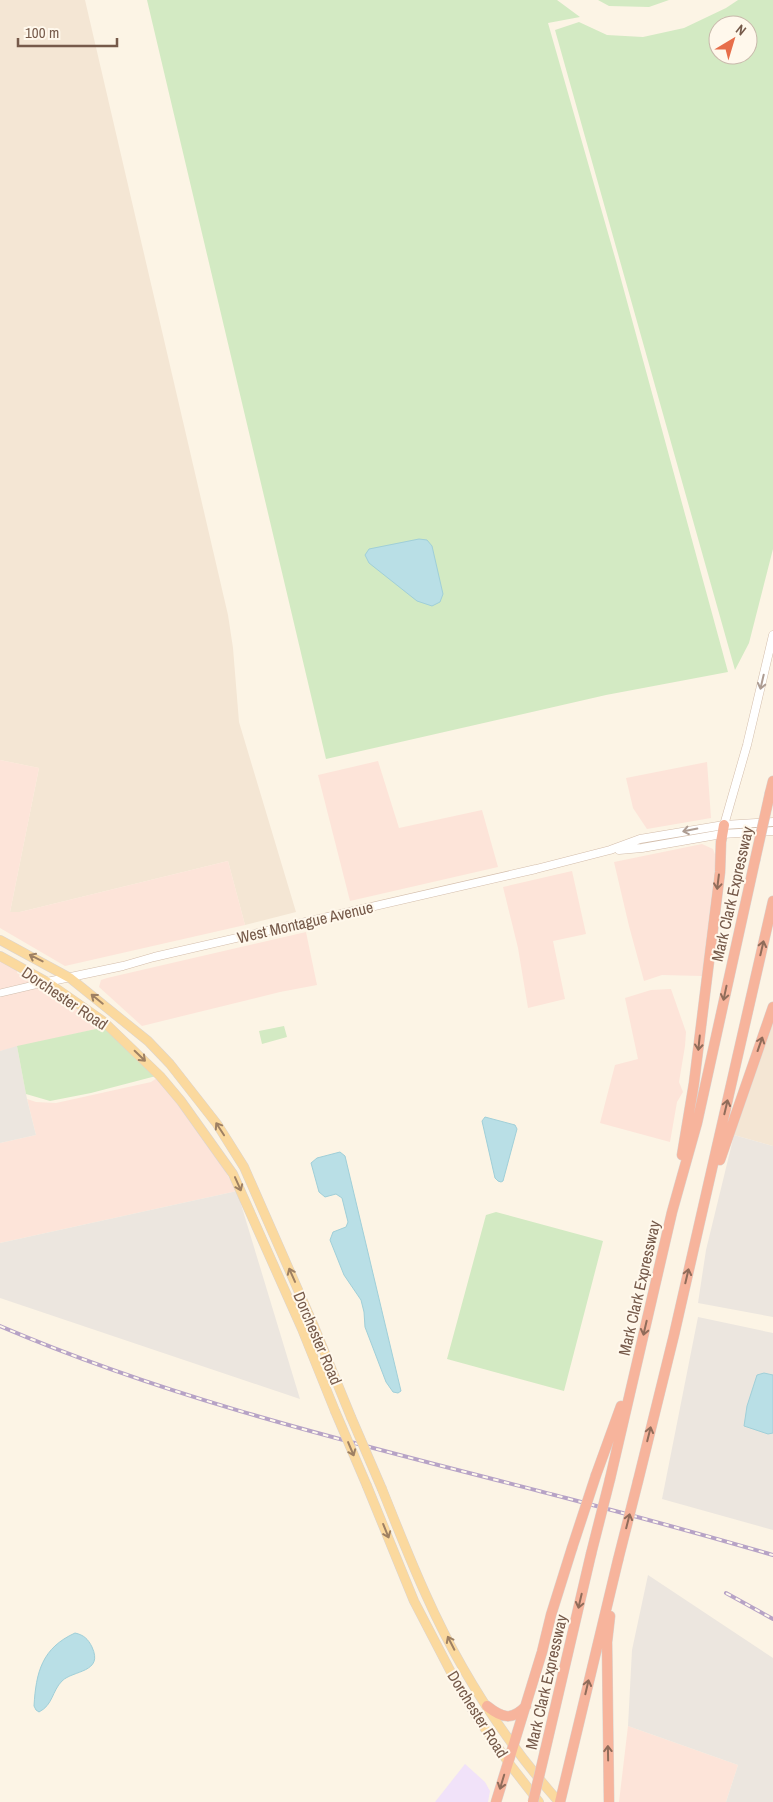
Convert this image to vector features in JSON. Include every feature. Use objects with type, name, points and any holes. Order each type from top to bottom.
[{"type":"highway","name":"Mark Clark Expressway","points":[[533,1802],[672,1212],[696,1123],[773,781]]},
{"type":"highway","points":[[672,1212],[694,1083],[720,872],[723,829]]},
{"type":"highway","points":[[559,1802],[692,1256],[773,901]]},
{"type":"highway","points":[[692,1256],[725,1144],[773,1007]]},
{"type":"highway","points":[[496,1802],[572,1548],[636,1365]]},
{"type":"highway","points":[[610,1802],[607,1642],[618,1560]]},
{"type":"highway","points":[[487,1706],[496,1714],[509,1716],[520,1712],[526,1705]]},
{"type":"main road","points":[[723,829],[747,745],[773,635]]},
{"type":"main road","name":"West Montague Avenue","points":[[47,982],[123,966],[154,957],[536,869],[610,850],[642,848],[723,829],[773,822]]},
{"type":"main road","name":"West Montague Avenue","points":[[723,829],[773,831]]},
{"type":"main road","name":"Dorchester Road","points":[[0,940],[70,978],[159,1052],[195,1094],[217,1124],[244,1167],[314,1324],[426,1595],[466,1674],[513,1744],[559,1802]]},
{"type":"main road","name":"Dorchester Road","points":[[0,956],[47,982],[103,1021],[160,1076],[181,1101],[233,1174],[302,1329],[414,1601],[472,1709],[508,1762],[539,1802]]},
{"type":"street","name":"West Montague Avenue","points":[[0,993],[47,982]]},
{"type":"shaded area","points":[[0,0],[85,0],[228,615],[233,648],[239,722],[296,912],[245,925],[228,861],[20,912],[10,912],[39,768],[0,760]]},
{"type":"shaded area","points":[[0,760],[39,768],[10,912],[20,912],[228,861],[245,925],[65,966],[0,928]]},
{"type":"shaded area","points":[[378,761],[399,828],[482,810],[498,867],[350,901],[318,775]]},
{"type":"shaded area","points":[[707,762],[711,818],[647,829],[633,808],[626,778]]},
{"type":"shaded area","points":[[702,844],[713,849],[716,857],[702,976],[662,975],[644,981],[614,862]]},
{"type":"shaded area","points":[[572,871],[586,934],[553,941],[565,999],[528,1008],[518,948],[503,887]]},
{"type":"shaded area","points":[[306,932],[317,985],[280,992],[142,1026],[99,987],[101,980],[107,978]]},
{"type":"shaded area","points":[[0,959],[17,969],[17,973],[53,992],[105,1027],[0,1051]]},
{"type":"shaded area","points":[[671,989],[686,1032],[679,1082],[683,1092],[677,1102],[670,1142],[600,1123],[615,1065],[638,1059],[625,998],[651,990]]},
{"type":"shaded area","points":[[773,1023],[773,1146],[734,1135]]},
{"type":"shaded area","points":[[17,1046],[36,1135],[0,1143],[0,1051]]},
{"type":"shaded area","points":[[157,1078],[208,1143],[237,1191],[0,1243],[0,1143],[36,1135],[27,1099],[36,1102],[56,1103],[151,1082]]},
{"type":"shaded area","points":[[734,1135],[773,1146],[773,1317],[698,1303],[706,1250]]},
{"type":"shaded area","points":[[237,1191],[300,1399],[0,1298],[0,1243]]},
{"type":"shaded area","points":[[698,1317],[773,1333],[773,1530],[662,1499]]},
{"type":"shaded area","points":[[648,1575],[773,1658],[773,1802],[726,1802],[738,1765],[628,1726],[632,1650]]},
{"type":"shaded area","points":[[628,1726],[738,1765],[726,1802],[619,1802]]},
{"type":"shaded area","points":[[465,1764],[485,1782],[490,1791],[488,1802],[435,1802]]},
{"type":"green space","points":[[147,0],[557,0],[580,17],[548,23],[616,261],[728,672],[606,695],[326,759]]},
{"type":"green space","points":[[598,0],[669,0],[649,7],[609,6]]},
{"type":"green space","points":[[738,0],[773,0],[773,549],[749,643],[735,670],[555,30],[579,22],[607,35],[643,37],[684,28],[708,17],[708,65],[758,65],[758,15],[711,15]]},
{"type":"green space","points":[[284,1026],[287,1037],[262,1044],[259,1031]]},
{"type":"green space","points":[[105,1027],[156,1076],[91,1093],[50,1101],[26,1094],[17,1046]]},
{"type":"green space","points":[[496,1212],[603,1241],[564,1391],[447,1359],[486,1215]]},
{"type":"water","points":[[419,539],[427,540],[432,546],[443,594],[440,602],[432,606],[417,601],[369,563],[365,555],[369,549]]},
{"type":"water","points":[[485,1117],[515,1125],[517,1129],[503,1181],[501,1182],[495,1178],[482,1121]]},
{"type":"water","points":[[340,1152],[345,1156],[401,1391],[398,1393],[393,1392],[386,1382],[365,1327],[361,1300],[344,1275],[330,1240],[333,1232],[346,1227],[348,1222],[342,1198],[336,1194],[325,1197],[319,1192],[311,1163],[317,1158]]},
{"type":"water","points":[[764,1373],[773,1375],[773,1433],[768,1434],[744,1426],[747,1406],[757,1375]]},
{"type":"water","points":[[75,1633],[83,1636],[89,1642],[95,1655],[94,1662],[86,1670],[67,1677],[62,1681],[50,1702],[39,1712],[34,1706],[39,1672],[43,1662],[55,1646]]},
{"type":"railway","points":[[0,1326],[69,1354],[209,1402],[773,1555]]},
{"type":"railway","points":[[726,1593],[773,1619]]}]
